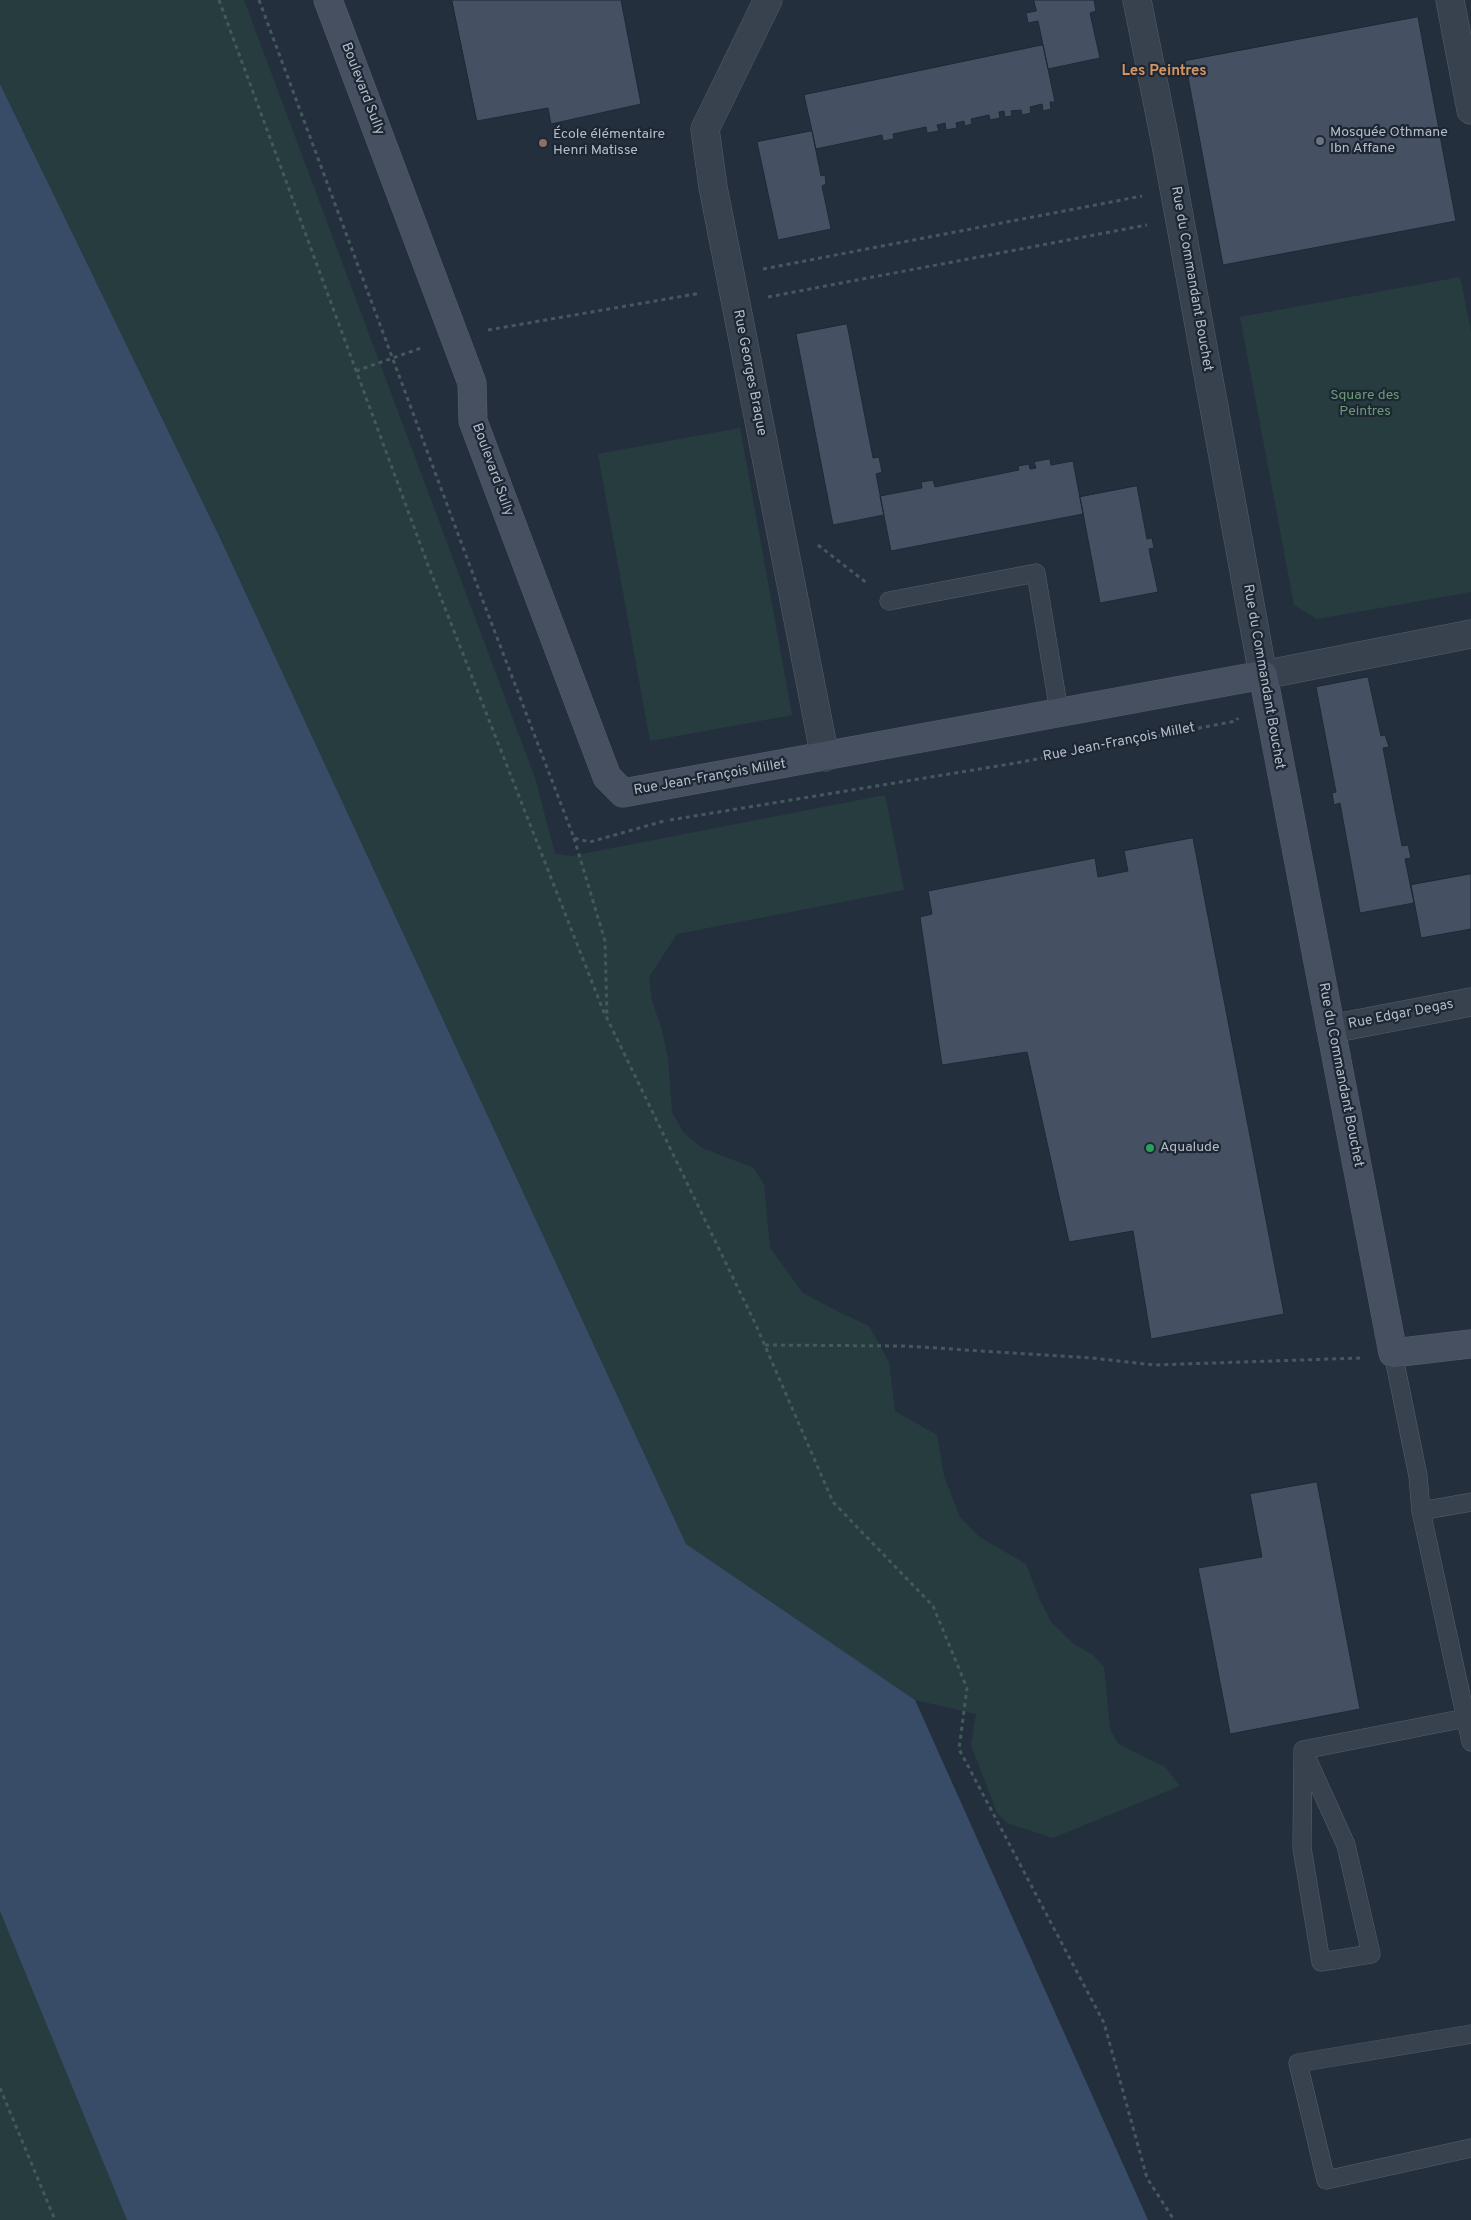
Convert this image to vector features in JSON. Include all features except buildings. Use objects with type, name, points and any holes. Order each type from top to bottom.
[{"type":"street","name":"Boulevard Sully","points":[[328,0],[472,383],[473,420],[476,430],[607,777],[623,793]]},
{"type":"street","name":"Rue Georges Braque","points":[[768,0],[706,129],[713,187],[824,757]]},
{"type":"street","name":"Rue du Commandant Bouchet","points":[[1137,0],[1175,190],[1263,675],[1393,1353]]},
{"type":"street","points":[[1450,0],[1471,110]]},
{"type":"street","name":"Rue Jean-François Millet","points":[[623,793],[824,757],[1059,711],[1263,675],[1471,634]]},
{"type":"street","name":"Rue Edgar Degas","points":[[1331,1029],[1471,1002]]},
{"type":"street","points":[[1393,1353],[1471,1344]]},
{"type":"lane","points":[[889,600],[1036,573],[1059,711]]},
{"type":"lane","points":[[1393,1353],[1418,1476],[1421,1511],[1471,1742]]},
{"type":"lane","points":[[1421,1511],[1471,1502]]},
{"type":"lane","points":[[1303,1750],[1466,1718]]},
{"type":"lane","points":[[1303,1750],[1346,1844],[1371,1954],[1321,1962],[1302,1848],[1303,1750]]},
{"type":"lane","points":[[1471,2035],[1298,2063],[1326,2180],[1471,2148]]},
{"type":"path","points":[[219,0],[428,565],[607,1016],[765,1345],[833,1502],[932,1606],[967,1688],[959,1749],[1104,2023],[1148,2178],[1174,2220]]},
{"type":"path","points":[[259,0],[574,838],[605,941],[607,1016]]},
{"type":"path","points":[[733,289],[1175,190]]},
{"type":"path","points":[[356,371],[454,336],[733,289],[1180,218]]},
{"type":"path","points":[[776,512],[889,600]]},
{"type":"path","name":"Rue Jean-François Millet","points":[[623,793],[664,821],[1016,763],[1236,721],[1263,675]]},
{"type":"path","points":[[574,838],[590,842],[664,821]]},
{"type":"path","points":[[765,1345],[904,1346],[1092,1358],[1154,1365],[1368,1358],[1393,1353]]},
{"type":"path","points":[[0,2088],[55,2220]]},
{"type":"green space","points":[[0,0],[244,0],[535,778],[555,854],[572,856],[885,795],[904,890],[677,934],[649,977],[652,1001],[661,1027],[668,1058],[672,1112],[683,1132],[702,1148],[754,1168],[764,1185],[770,1248],[803,1293],[869,1326],[889,1362],[895,1411],[937,1435],[944,1476],[960,1517],[978,1536],[1026,1564],[1039,1598],[1051,1622],[1075,1645],[1093,1655],[1104,1667],[1110,1729],[1118,1744],[1165,1767],[1180,1786],[1053,1838],[1007,1823],[997,1813],[971,1745],[976,1714],[915,1700],[686,1544],[221,540],[0,84]]},
{"type":"green space","name":"Square des Peintres","points":[[1460,277],[1471,332],[1471,592],[1317,619],[1294,605],[1240,317]]},
{"type":"green space","points":[[740,428],[792,715],[650,741],[598,454]]},
{"type":"green space","points":[[0,1911],[17,1950],[127,2220],[0,2220]]},
{"type":"water","points":[[0,84],[221,540],[686,1544],[915,1700],[1148,2220],[127,2220],[0,1911]]},
{"type":"place","name":"Mosquée Othmane Ibn Affane","points":[[1320,141]]},
{"type":"place","name":"École élémentaire Henri Matisse","points":[[543,143]]},
{"type":"place","name":"Aqualude","points":[[1150,1148]]},
{"type":"district","name":"Les Peintres","points":[[1164,72]]}]
